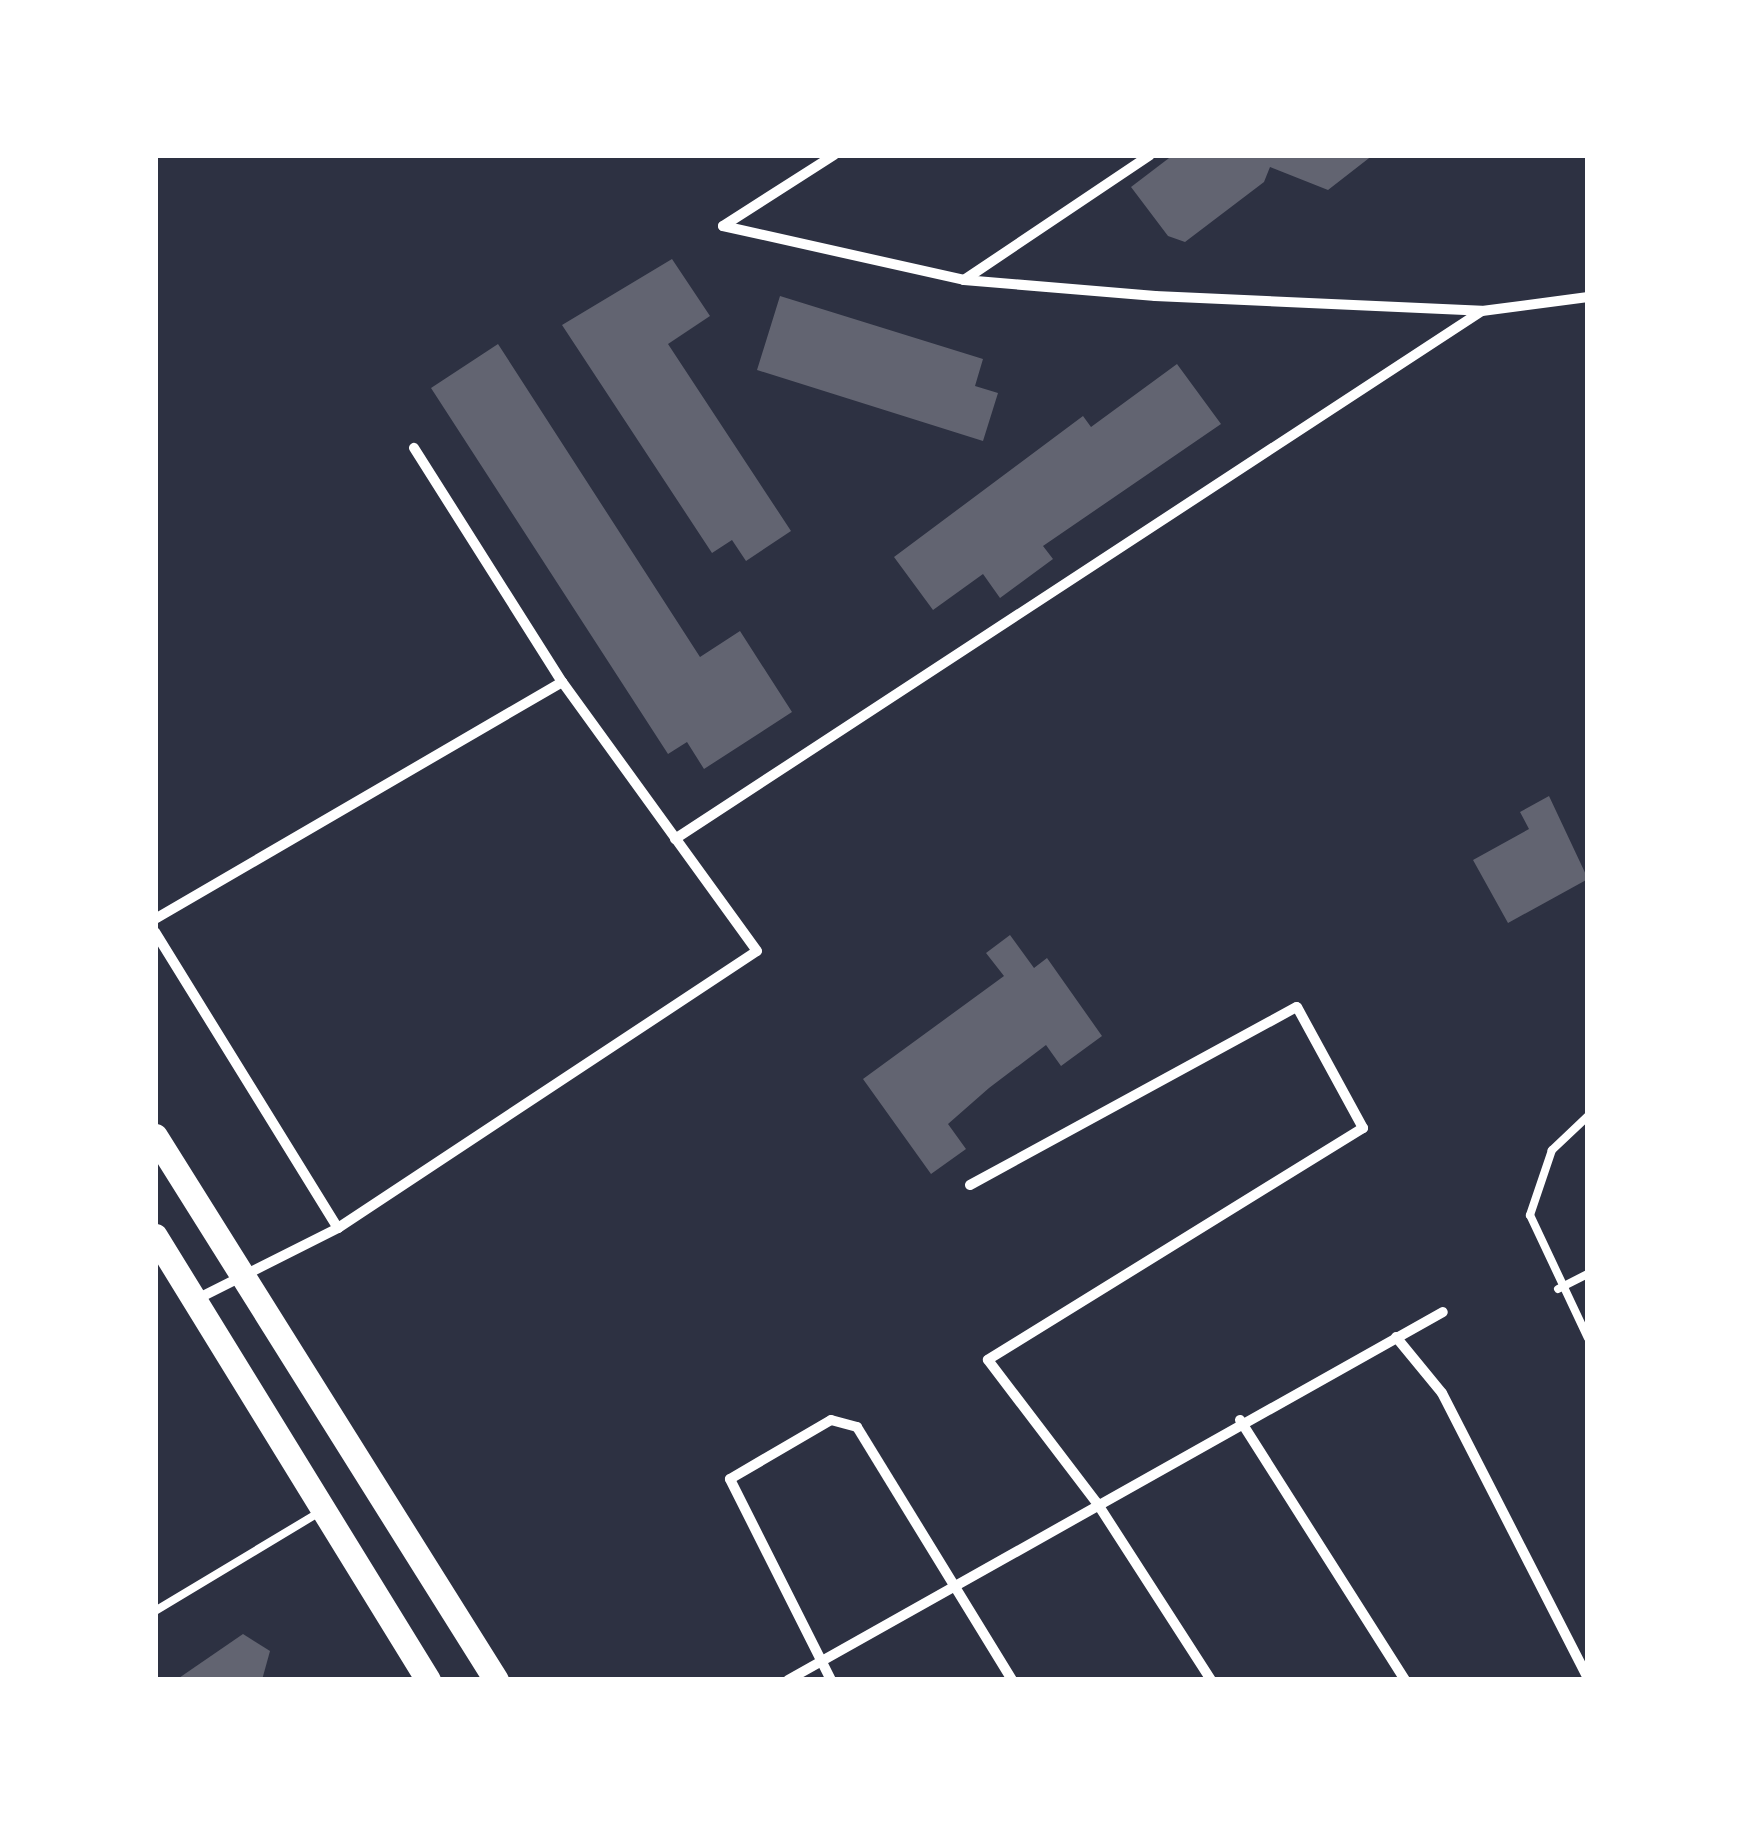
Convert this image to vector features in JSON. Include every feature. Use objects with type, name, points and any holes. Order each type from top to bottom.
[{"type":"main road","points":[[155,1136],[496,1680]]},
{"type":"main road","points":[[155,1236],[428,1680]]},
{"type":"street","points":[[834,155],[723,226],[964,280],[1482,311],[1588,296]]},
{"type":"street","points":[[964,280],[1150,155]]},
{"type":"street","points":[[675,840],[1482,311]]},
{"type":"street","points":[[194,1301],[240,1274],[338,1228],[757,951],[562,682],[414,448]]},
{"type":"street","points":[[155,919],[562,682]]},
{"type":"street","points":[[155,932],[338,1228]]},
{"type":"street","points":[[970,1185],[1298,1007],[1363,1128],[988,1360],[1097,1503],[1212,1680]]},
{"type":"street","points":[[788,1680],[1240,1420],[1442,1312]]},
{"type":"street","points":[[1396,1337],[1442,1393],[1588,1678]]},
{"type":"street","points":[[831,1680],[732,1494],[737,1468],[831,1420],[857,1427],[1012,1680]]},
{"type":"street","points":[[1240,1420],[1406,1680]]},
{"type":"lane","points":[[1588,1116],[1552,1150],[1530,1215],[1558,1288],[1588,1338]]},
{"type":"lane","points":[[1558,1288],[1588,1274]]},
{"type":"lane","points":[[155,1611],[322,1511]]},
{"type":"building","points":[[1173,155],[1373,155],[1328,190],[1270,167],[1264,182],[1185,242],[1168,236],[1131,187]]},
{"type":"building","points":[[672,259],[710,316],[668,344],[791,531],[746,561],[732,540],[712,553],[562,325]]},
{"type":"building","points":[[780,296],[983,359],[975,386],[998,393],[983,441],[757,370]]},
{"type":"building","points":[[498,344],[700,657],[740,631],[792,712],[704,769],[687,742],[668,754],[431,388]]},
{"type":"building","points":[[1177,364],[1221,424],[1043,546],[1053,559],[1000,598],[983,574],[933,610],[894,557],[1083,416],[1091,427]]},
{"type":"building","points":[[1549,796],[1588,879],[1508,923],[1473,860],[1529,829],[1520,812]]},
{"type":"building","points":[[1010,935],[1034,968],[1047,958],[1102,1036],[1061,1066],[1046,1045],[989,1088],[948,1124],[966,1149],[931,1174],[863,1079],[1004,976],[986,953]]},
{"type":"building","points":[[243,1634],[270,1651],[262,1680],[176,1680]]}]
